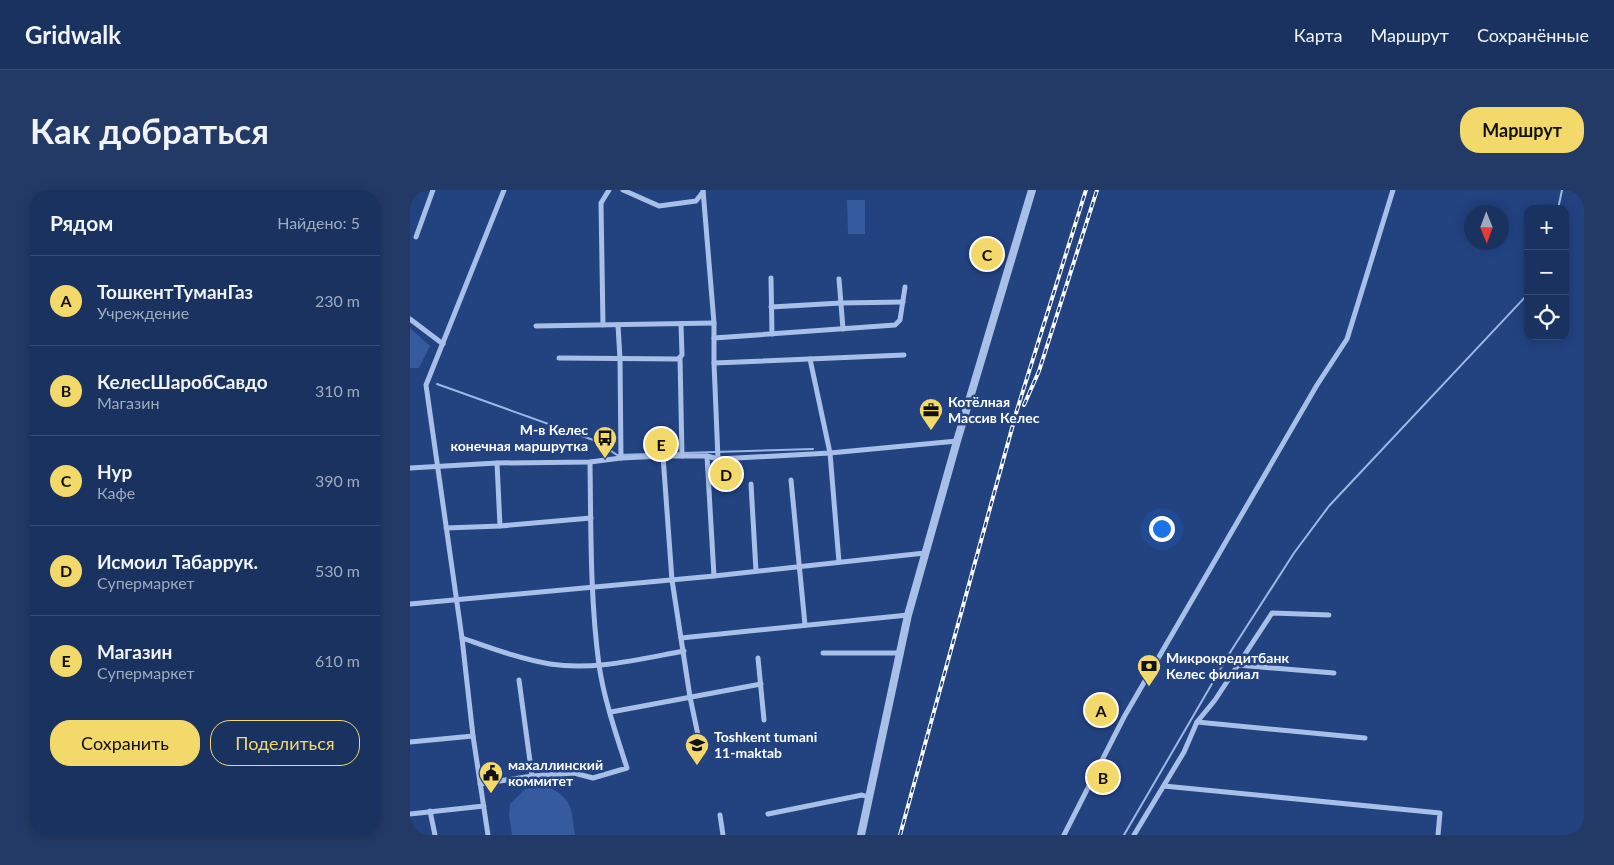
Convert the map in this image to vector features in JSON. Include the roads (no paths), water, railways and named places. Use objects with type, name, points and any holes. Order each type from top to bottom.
[{"type":"street","points":[[416,237],[433,190]]},
{"type":"street","points":[[488,835],[426,385],[504,190]]},
{"type":"street","points":[[603,325],[601,203],[609,190]]},
{"type":"street","points":[[623,190],[659,206],[696,200],[704,191]]},
{"type":"street","points":[[861,835],[908,615],[957,441],[1032,190]]},
{"type":"street","points":[[1064,835],[1124,717],[1317,385],[1347,339],[1393,190]]},
{"type":"street","points":[[704,191],[714,323],[718,459]]},
{"type":"street","points":[[771,278],[772,334]]},
{"type":"street","points":[[840,279],[843,329]]},
{"type":"street","points":[[714,338],[895,325],[900,320],[904,288]]},
{"type":"street","points":[[771,306],[903,302]]},
{"type":"street","points":[[410,319],[442,344]]},
{"type":"street","points":[[536,326],[714,323]]},
{"type":"street","points":[[681,324],[682,456]]},
{"type":"street","points":[[618,325],[621,458]]},
{"type":"street","points":[[714,363],[904,355]]},
{"type":"street","points":[[558,358],[680,358]]},
{"type":"street","points":[[810,359],[830,453],[839,562]]},
{"type":"street","points":[[410,468],[497,462],[590,462],[663,456],[707,456],[718,459],[830,453],[957,441]]},
{"type":"street","points":[[663,456],[672,580],[690,697],[698,735]]},
{"type":"street","points":[[707,456],[714,576]]},
{"type":"street","points":[[497,462],[500,526]]},
{"type":"street","points":[[480,784],[532,776],[574,773],[593,778],[627,768],[599,666],[592,587],[590,462]]},
{"type":"street","points":[[791,480],[804,625]]},
{"type":"street","points":[[751,484],[756,571]]},
{"type":"street","points":[[446,528],[500,526],[591,518]]},
{"type":"street","points":[[410,604],[714,576],[925,553]]},
{"type":"street","points":[[1134,835],[1184,752],[1197,722],[1215,700],[1272,613],[1329,615]]},
{"type":"street","points":[[681,638],[908,615]]},
{"type":"street","points":[[462,638],[513,656],[552,664],[599,666],[684,651]]},
{"type":"street","points":[[823,653],[901,653]]},
{"type":"street","points":[[758,658],[764,720]]},
{"type":"street","points":[[1237,665],[1334,673]]},
{"type":"street","points":[[519,680],[532,776]]},
{"type":"street","points":[[611,712],[761,684]]},
{"type":"street","points":[[1197,722],[1365,738]]},
{"type":"street","points":[[410,742],[473,736]]},
{"type":"street","points":[[1164,786],[1440,813],[1438,835]]},
{"type":"street","points":[[768,814],[862,795],[868,797]]},
{"type":"street","points":[[410,814],[484,806]]},
{"type":"street","points":[[430,812],[435,835]]},
{"type":"street","points":[[720,815],[723,835]]},
{"type":"waterway","points":[[1559,205],[1562,190]]},
{"type":"waterway","points":[[1124,835],[1231,651],[1294,553],[1329,506],[1527,295]]},
{"type":"waterway","points":[[437,384],[596,441],[617,455],[813,449]]},
{"type":"railway","points":[[900,835],[1017,410],[1086,190]]},
{"type":"railway","points":[[1024,405],[1039,371],[1097,190]]},
{"type":"place","name":"Нур","points":[[987,254]]},
{"type":"place","name":"Котёлная Массив Келес","points":[[931,431]]},
{"type":"place","name":"Магазин","points":[[661,444]]},
{"type":"place","name":"М-в Келес конечная маршрутка","points":[[605,459]]},
{"type":"place","name":"Исмоил Табаррук.","points":[[726,474]]},
{"type":"place","name":"Микрокредитбанк Келес филиал","points":[[1149,687]]},
{"type":"place","name":"ТошкентТуманГаз","points":[[1101,710]]},
{"type":"place","name":"Toshkent tumani 11-maktab","points":[[697,766]]},
{"type":"place","name":"КелесШаробСавдо","points":[[1103,777]]},
{"type":"place","name":"махаллинский коммитет","points":[[491,794]]}]
